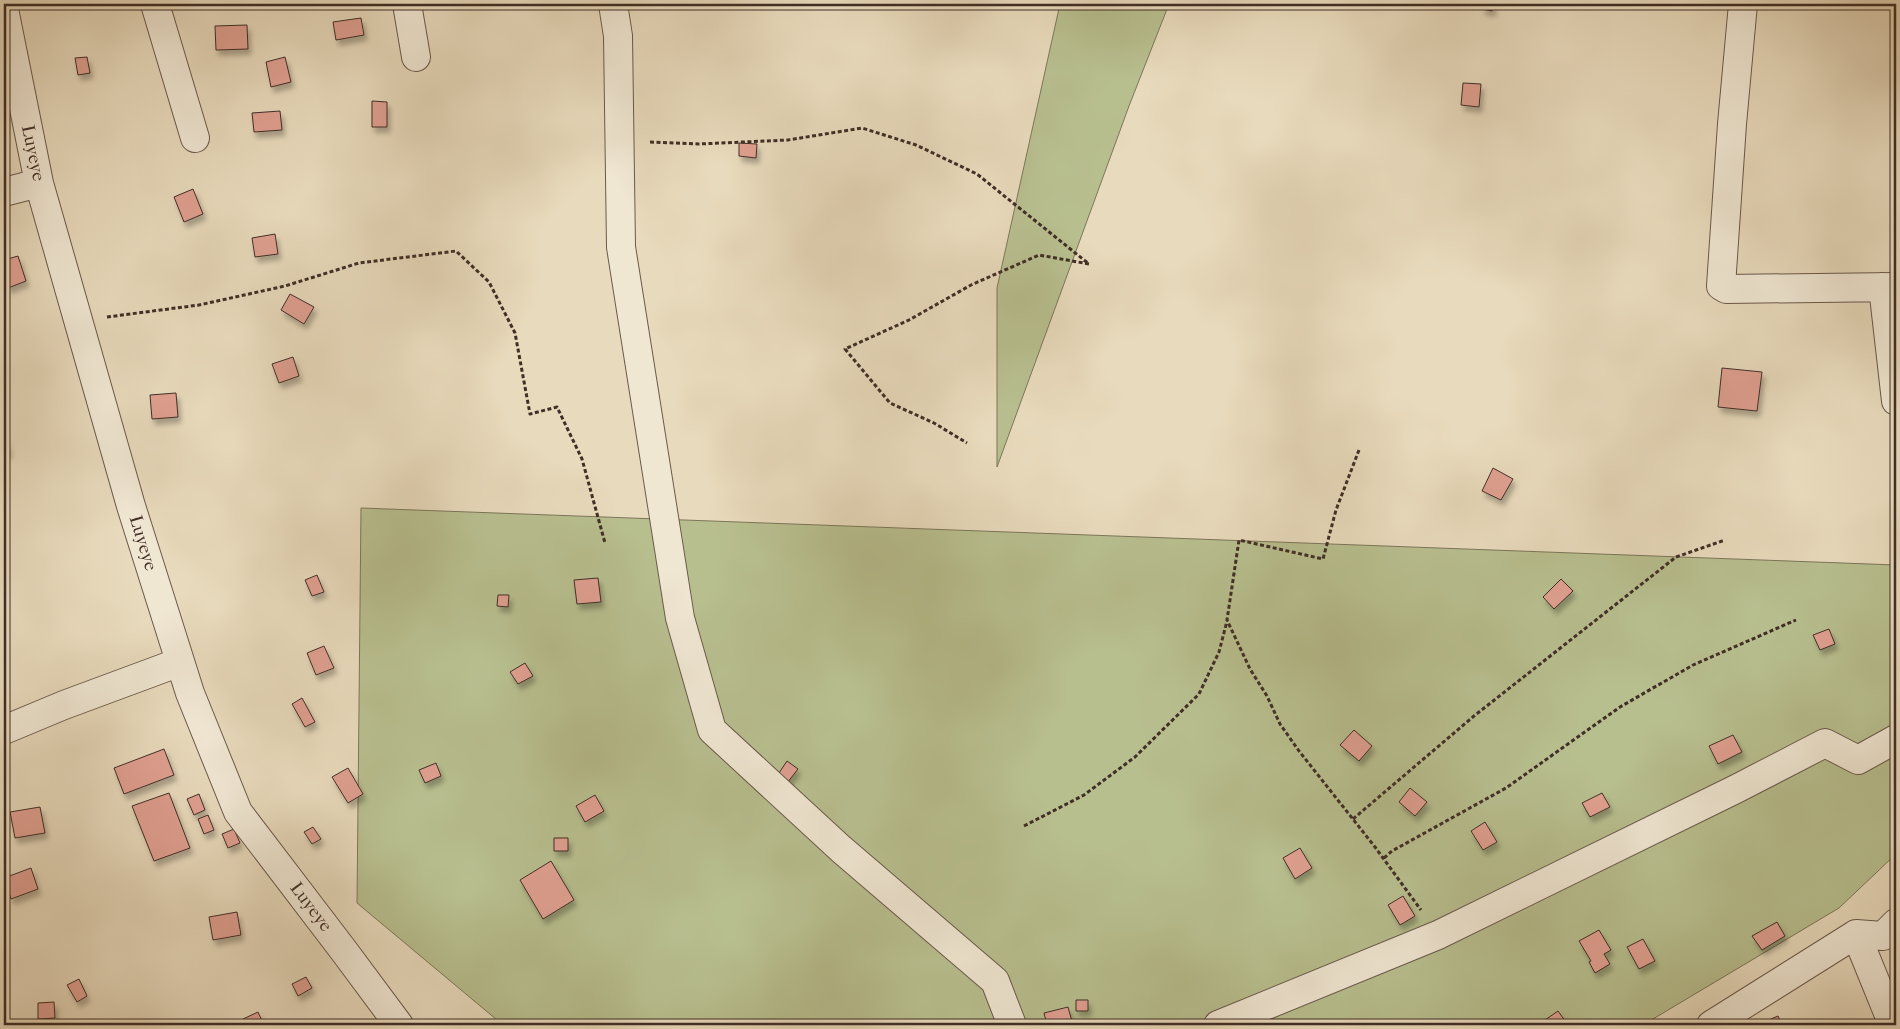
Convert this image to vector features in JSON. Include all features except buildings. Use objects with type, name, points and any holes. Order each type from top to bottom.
[{"type":"street","points":[[4,8],[17,4]]},
{"type":"street","points":[[155,4],[195,138]]},
{"type":"street","points":[[406,4],[416,57]]},
{"type":"street","points":[[613,4],[618,36],[622,256],[680,618],[712,730],[842,849],[995,981],[1012,1025]]},
{"type":"street","points":[[1743,4],[1732,124],[1721,286],[1726,289],[1890,287],[1896,401]]},
{"type":"street","name":"Luyeye","points":[[4,8],[39,183],[134,516],[190,693],[238,812],[399,1025]]},
{"type":"street","points":[[4,192],[39,183]]},
{"type":"street","points":[[4,730],[64,705],[180,662]]},
{"type":"street","points":[[1218,1025],[1438,934],[1736,790],[1825,743],[1858,760],[1896,739]]},
{"type":"street","points":[[1711,1025],[1856,934],[1882,936],[1896,923]]},
{"type":"street","points":[[1856,934],[1893,1025]]},
{"type":"path","points":[[620,141],[698,144],[788,140],[862,128],[916,145],[977,174],[1089,264],[1039,255],[971,285],[909,320],[845,349],[890,403],[934,423],[967,443]]},
{"type":"path","points":[[77,321],[199,305],[285,286],[359,263],[456,251],[489,282],[515,333],[530,414],[557,407],[582,459],[605,543]]},
{"type":"path","points":[[1024,826],[1084,795],[1135,758],[1199,694],[1219,652],[1227,620],[1239,540],[1323,558],[1336,510],[1359,450]]},
{"type":"path","points":[[1353,819],[1474,716],[1676,557],[1725,540]]},
{"type":"path","points":[[1227,620],[1250,670],[1267,696],[1280,724],[1309,765],[1384,858],[1438,934]]},
{"type":"path","points":[[1384,858],[1392,851],[1506,788],[1620,707],[1693,665],[1796,620]]},
{"type":"green space","points":[[1060,4],[1169,4],[1129,106],[997,467],[997,288]]},
{"type":"green space","points":[[361,508],[1896,565],[1896,854],[1839,908],[1643,1025],[503,1025],[357,903]]}]
